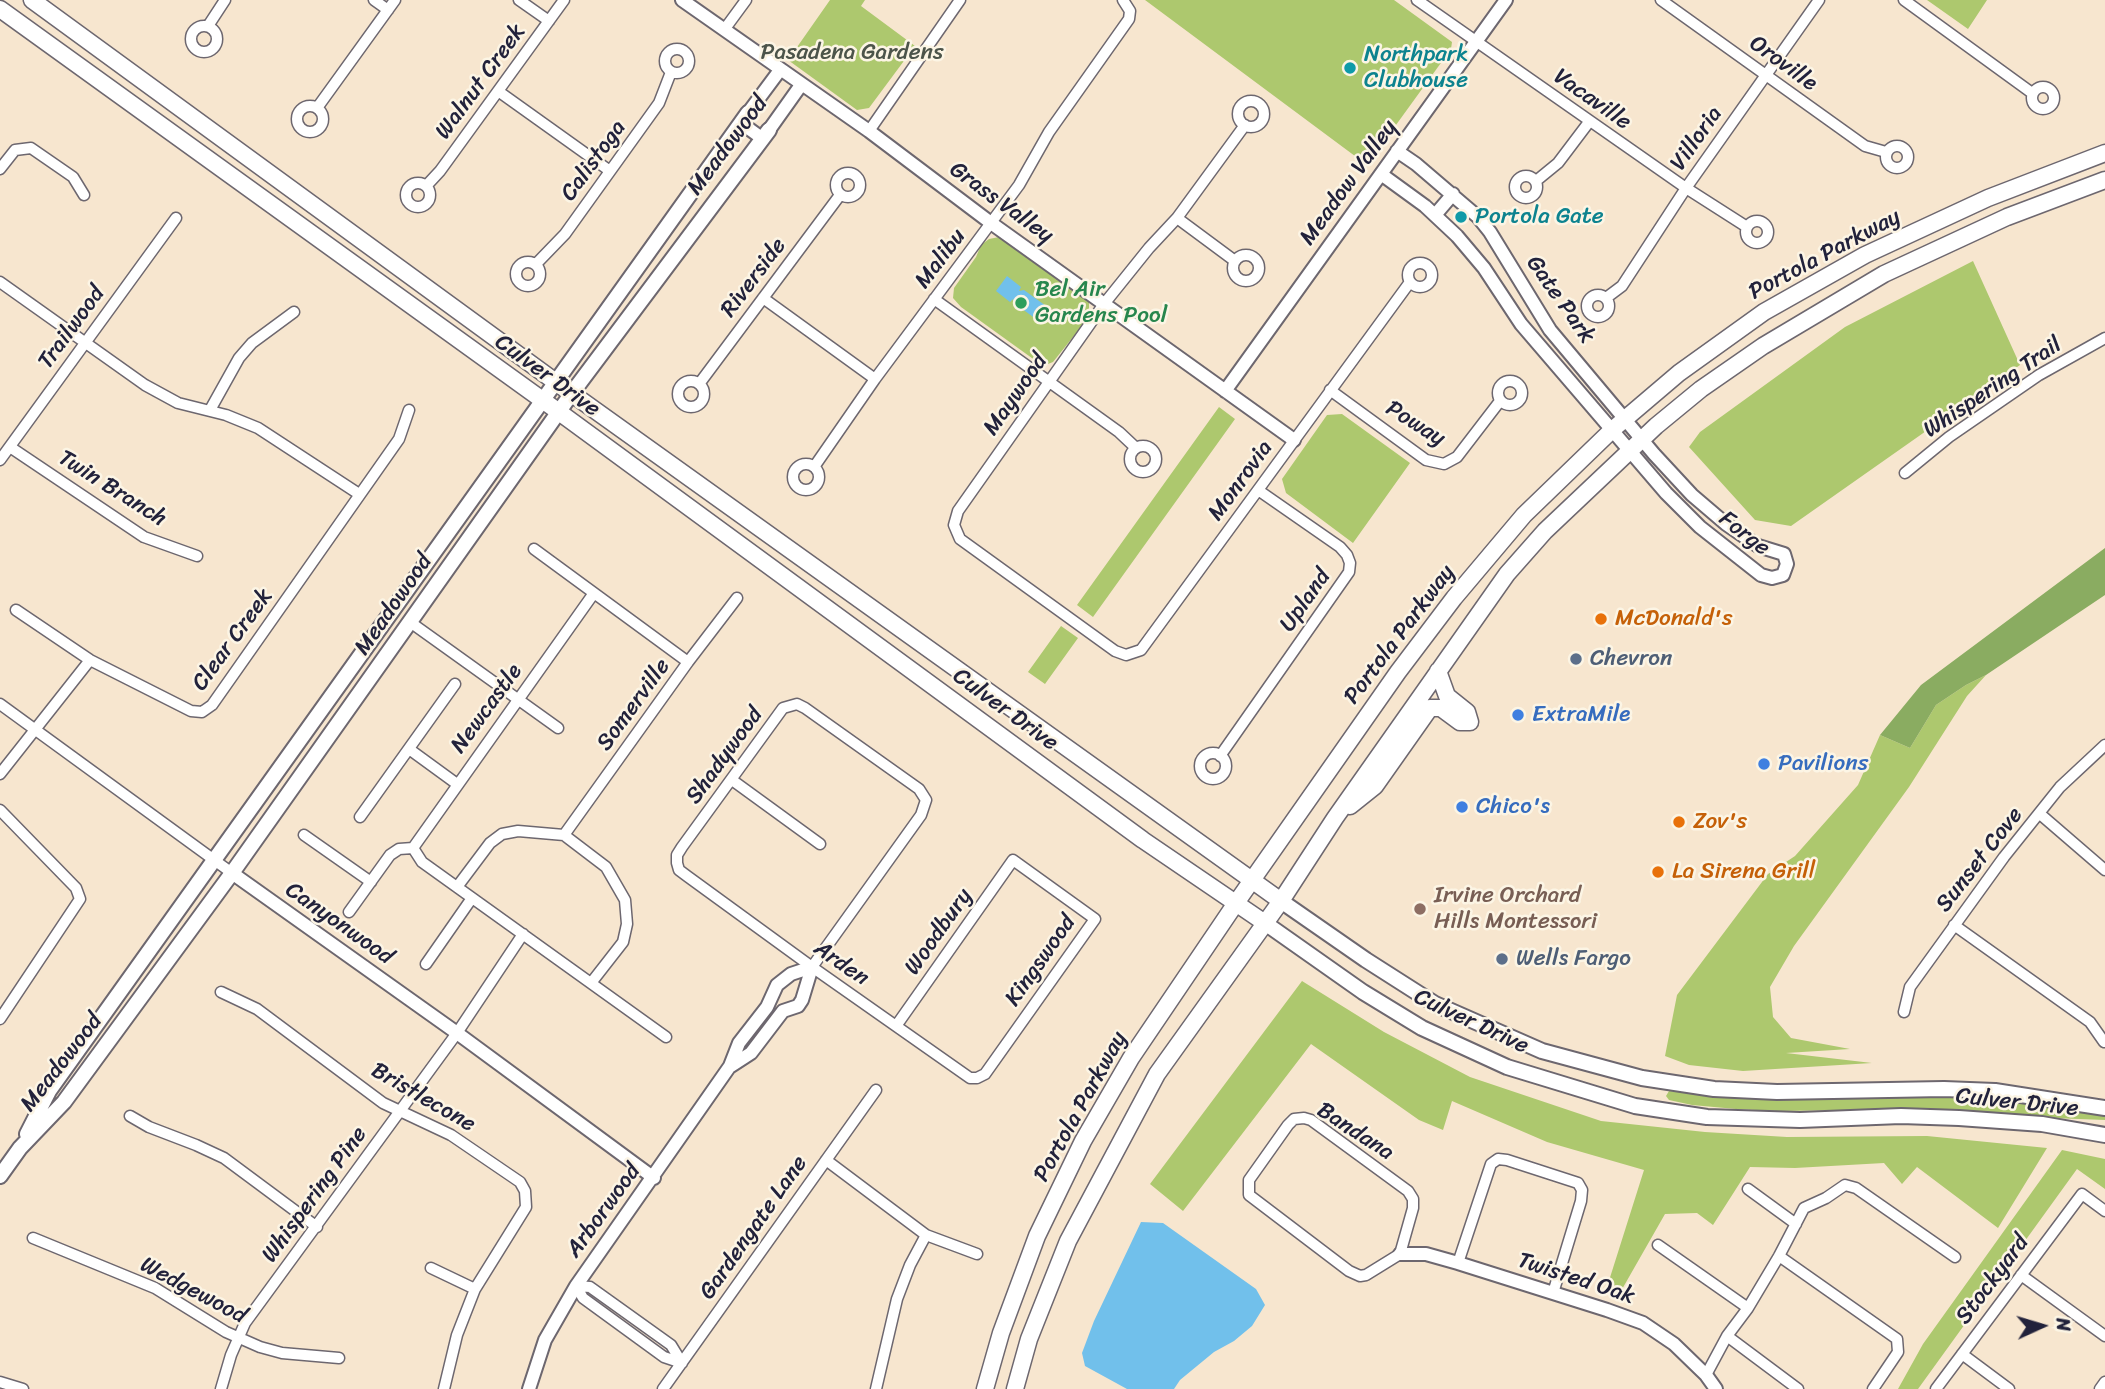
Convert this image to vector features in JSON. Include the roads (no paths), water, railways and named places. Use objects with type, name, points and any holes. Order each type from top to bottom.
[{"type":"main road","name":"Culver Drive","points":[[32,0],[557,383],[1281,901],[1435,1004],[1542,1051],[1677,1084],[1777,1092],[1944,1088],[1995,1091],[2105,1108]]},
{"type":"main road","name":"Culver Drive","points":[[0,9],[559,412],[1143,840],[1363,992],[1422,1028],[1507,1067],[1634,1106],[1707,1118],[1959,1118],[2042,1124],[2105,1136]]},
{"type":"main road","name":"Meadowood","points":[[20,1148],[49,1091],[744,118]]},
{"type":"main road","name":"Meadowood","points":[[0,1176],[20,1148],[64,1102],[232,873],[572,393],[766,134]]},
{"type":"main road","name":"Portola Parkway","points":[[985,1389],[1001,1333],[1037,1236],[1083,1141],[1131,1058],[1236,902],[1398,672],[1454,598],[1524,514],[1612,430],[1679,373],[1764,312],[1865,255],[1988,198],[2105,153]]},
{"type":"main road","name":"Portola Parkway","points":[[1015,1389],[1029,1339],[1068,1241],[1157,1073],[1281,901],[1335,818],[1507,574],[1545,531],[1642,438],[1701,389],[1763,346],[1884,274],[2007,217],[2105,180]]},
{"type":"main road","points":[[1335,818],[1375,786],[1430,708],[1441,708],[1461,722],[1469,722],[1467,712],[1447,696],[1438,671]]},
{"type":"street","points":[[208,26],[225,0]]},
{"type":"street","points":[[374,0],[388,10]]},
{"type":"street","points":[[317,108],[395,0]]},
{"type":"street","points":[[519,0],[549,21]]},
{"type":"street","name":"Walnut Creek","points":[[427,186],[564,0]]},
{"type":"street","name":"Grass Valley","points":[[682,0],[869,131],[991,223],[1294,440]]},
{"type":"street","points":[[724,30],[746,0]]},
{"type":"street","points":[[869,131],[960,0]]},
{"type":"street","name":"Malibu","points":[[814,467],[875,379],[1019,185],[1049,132],[1129,19],[1130,11],[1123,0]]},
{"type":"street","name":"Vacaville","points":[[1417,0],[1589,122],[1747,227]]},
{"type":"street","name":"Meadow Valley","points":[[1225,391],[1506,0]]},
{"type":"street","name":"Oroville","points":[[1661,0],[1865,146],[1886,152]]},
{"type":"street","name":"Villoria","points":[[1606,298],[1622,286],[1686,188],[1819,0]]},
{"type":"street","points":[[1904,0],[2032,93]]},
{"type":"street","name":"Meadowood","points":[[744,118],[780,70]]},
{"type":"street","name":"Calistoga","points":[[536,264],[565,234],[659,103],[671,72]]},
{"type":"street","name":"Meadowood","points":[[766,134],[801,85]]},
{"type":"street","points":[[498,91],[610,171]]},
{"type":"street","points":[[744,118],[766,134]]},
{"type":"street","points":[[1536,181],[1558,163],[1589,122]]},
{"type":"street","name":"Maywood","points":[[954,526],[958,511],[1104,304],[1177,218],[1245,125]]},
{"type":"street","points":[[0,169],[15,150],[31,148],[73,177],[84,195]]},
{"type":"street","name":"Gate Park","points":[[1397,151],[1478,216],[1550,330],[1625,419]]},
{"type":"street","name":"Gate Park","points":[[1381,174],[1435,215],[1457,236],[1484,268],[1521,324],[1612,430]]},
{"type":"street","points":[[1435,215],[1453,194]]},
{"type":"street","name":"Riverside","points":[[699,384],[840,195]]},
{"type":"street","name":"Trailwood","points":[[0,460],[176,218]]},
{"type":"street","points":[[1177,218],[1236,261]]},
{"type":"street","points":[[0,282],[145,385],[178,403],[226,415],[274,437],[359,494]]},
{"type":"street","name":"Monrovia","points":[[954,526],[960,539],[1120,653],[1131,654],[1141,650],[1410,282]]},
{"type":"street","points":[[763,298],[875,379]]},
{"type":"street","points":[[934,299],[1050,381],[1119,432],[1136,448]]},
{"type":"street","points":[[210,410],[239,358],[252,344],[294,312]]},
{"type":"street","name":"Whispering Trail","points":[[1905,473],[1949,437],[2029,382],[2105,338]]},
{"type":"street","name":"Poway","points":[[1330,390],[1426,460],[1444,464],[1457,457],[1500,401]]},
{"type":"street","name":"Clear Creek","points":[[16,610],[90,660],[191,711],[202,712],[212,705],[399,439],[409,410]]},
{"type":"street","name":"Forge","points":[[1612,430],[1666,493],[1724,547],[1766,577],[1783,575],[1787,564],[1784,554],[1758,546],[1726,524],[1692,495],[1625,419]]},
{"type":"street","name":"Twin Branch","points":[[10,447],[145,537],[197,556]]},
{"type":"street","name":"Upland","points":[[1220,756],[1349,572],[1350,563],[1340,547],[1258,490]]},
{"type":"street","points":[[534,549],[688,662]]},
{"type":"street","name":"Newcastle","points":[[412,848],[594,593]]},
{"type":"street","name":"Somerville","points":[[564,835],[737,598]]},
{"type":"street","points":[[410,622],[558,728]]},
{"type":"street","points":[[0,774],[90,660]]},
{"type":"street","points":[[360,817],[455,684]]},
{"type":"street","name":"Canyonwood","points":[[0,704],[654,1178]]},
{"type":"street","name":"Shadywood","points":[[679,870],[677,855],[783,708],[797,704],[919,789],[926,800]]},
{"type":"street","name":"Sunset Cove","points":[[1903,1012],[1910,987],[1954,925],[2060,787],[2105,745]]},
{"type":"street","points":[[409,749],[457,784]]},
{"type":"street","points":[[732,780],[820,844]]},
{"type":"street","name":"Arborwood","points":[[730,1066],[751,1053],[783,1011],[798,1006],[812,967],[921,815],[926,800]]},
{"type":"street","points":[[0,810],[76,888],[80,899],[0,1019]]},
{"type":"street","points":[[2040,814],[2105,870]]},
{"type":"street","points":[[457,887],[490,843],[502,834],[518,831],[564,835],[606,867],[625,900],[627,924],[622,942],[591,983]]},
{"type":"street","points":[[304,835],[371,882]]},
{"type":"street","points":[[349,912],[390,855],[399,849],[412,848],[422,862],[666,1037]]},
{"type":"street","name":"Woodbury","points":[[897,1026],[1013,860]]},
{"type":"street","name":"Kingswood","points":[[985,1074],[1095,919],[1013,860]]},
{"type":"street","name":"Arden","points":[[679,870],[970,1078],[985,1074]]},
{"type":"street","points":[[426,964],[472,898]]},
{"type":"street","points":[[1954,925],[2090,1022],[2104,1042]]},
{"type":"street","name":"Whispering Pine","points":[[221,1389],[245,1323],[457,1033],[523,934]]},
{"type":"street","name":"Arborwood","points":[[529,1389],[545,1340],[576,1286],[730,1066],[739,1043],[767,1007],[777,985],[791,974],[812,967]]},
{"type":"street","name":"Bristlecone","points":[[220,992],[257,1009],[383,1103],[451,1135],[520,1182],[527,1199],[526,1207],[475,1289]]},
{"type":"street","name":"Gardengate Lane","points":[[663,1389],[876,1090]]},
{"type":"street","points":[[130,1116],[149,1127],[196,1144],[224,1158],[317,1227]]},
{"type":"street","name":"Bandana","points":[[1294,1119],[1311,1121],[1408,1191],[1413,1199],[1413,1208],[1400,1254],[1366,1275],[1349,1272],[1249,1195],[1249,1180],[1294,1119]]},
{"type":"street","points":[[1458,1263],[1491,1164],[1498,1159],[1507,1160],[1578,1183],[1582,1190],[1553,1293]]},
{"type":"street","points":[[826,1160],[926,1235],[977,1254]]},
{"type":"street","points":[[1706,1375],[1727,1336],[1748,1308],[1779,1256],[1804,1208],[1845,1185],[1856,1188],[1955,1257]]},
{"type":"street","points":[[1748,1189],[1796,1224]]},
{"type":"street","name":"Stockyard","points":[[1936,1389],[2082,1194],[2105,1211]]},
{"type":"street","points":[[876,1389],[897,1299],[910,1265],[926,1235]]},
{"type":"street","name":"Wedgewood","points":[[33,1238],[155,1288],[238,1338],[282,1353],[339,1357]]},
{"type":"street","points":[[1658,1245],[1748,1308]]},
{"type":"street","name":"Twisted Oak","points":[[1400,1254],[1426,1254],[1458,1263],[1643,1324],[1674,1344],[1706,1375],[1716,1389]]},
{"type":"street","points":[[1779,1256],[1898,1339],[1898,1352],[1873,1389]]},
{"type":"street","points":[[431,1268],[475,1289],[457,1335],[444,1389]]},
{"type":"street","points":[[2021,1275],[2105,1336]]},
{"type":"street","points":[[576,1286],[583,1298],[654,1350],[664,1357],[682,1363]]},
{"type":"street","points":[[1727,1336],[1798,1389]]},
{"type":"street","points":[[1962,1354],[2010,1389]]},
{"type":"street","points":[[0,1382],[23,1389]]},
{"type":"street","points":[[2100,1389],[2105,1382]]},
{"type":"water","points":[[1007,276],[1021,287],[1019,291],[1024,290],[1046,306],[1047,310],[1041,318],[1036,319],[1014,303],[1013,299],[1010,302],[996,291]]},
{"type":"water","points":[[1141,1222],[1163,1223],[1256,1289],[1265,1305],[1252,1326],[1234,1341],[1214,1352],[1180,1380],[1174,1389],[1127,1389],[1085,1366],[1082,1353],[1094,1321]]},
{"type":"place","name":"Northpark Clubhouse","points":[[1350,68]]},
{"type":"place","name":"Portola Gate","points":[[1461,217]]},
{"type":"place","name":"Bel Air Gardens Pool","points":[[1021,303]]},
{"type":"place","name":"McDonald's","points":[[1601,619]]},
{"type":"place","name":"Chevron","points":[[1576,659]]},
{"type":"place","name":"ExtraMile","points":[[1518,715]]},
{"type":"place","name":"Pavilions","points":[[1764,764]]},
{"type":"place","name":"Chico's","points":[[1462,807]]},
{"type":"place","name":"Zov's","points":[[1679,822]]},
{"type":"place","name":"La Sirena Grill","points":[[1658,872]]},
{"type":"place","name":"Irvine Orchard Hills Montessori","points":[[1420,909]]},
{"type":"place","name":"Wells Fargo","points":[[1502,959]]},
{"type":"park label","name":"Pasadena Gardens","points":[[852,53]]}]
